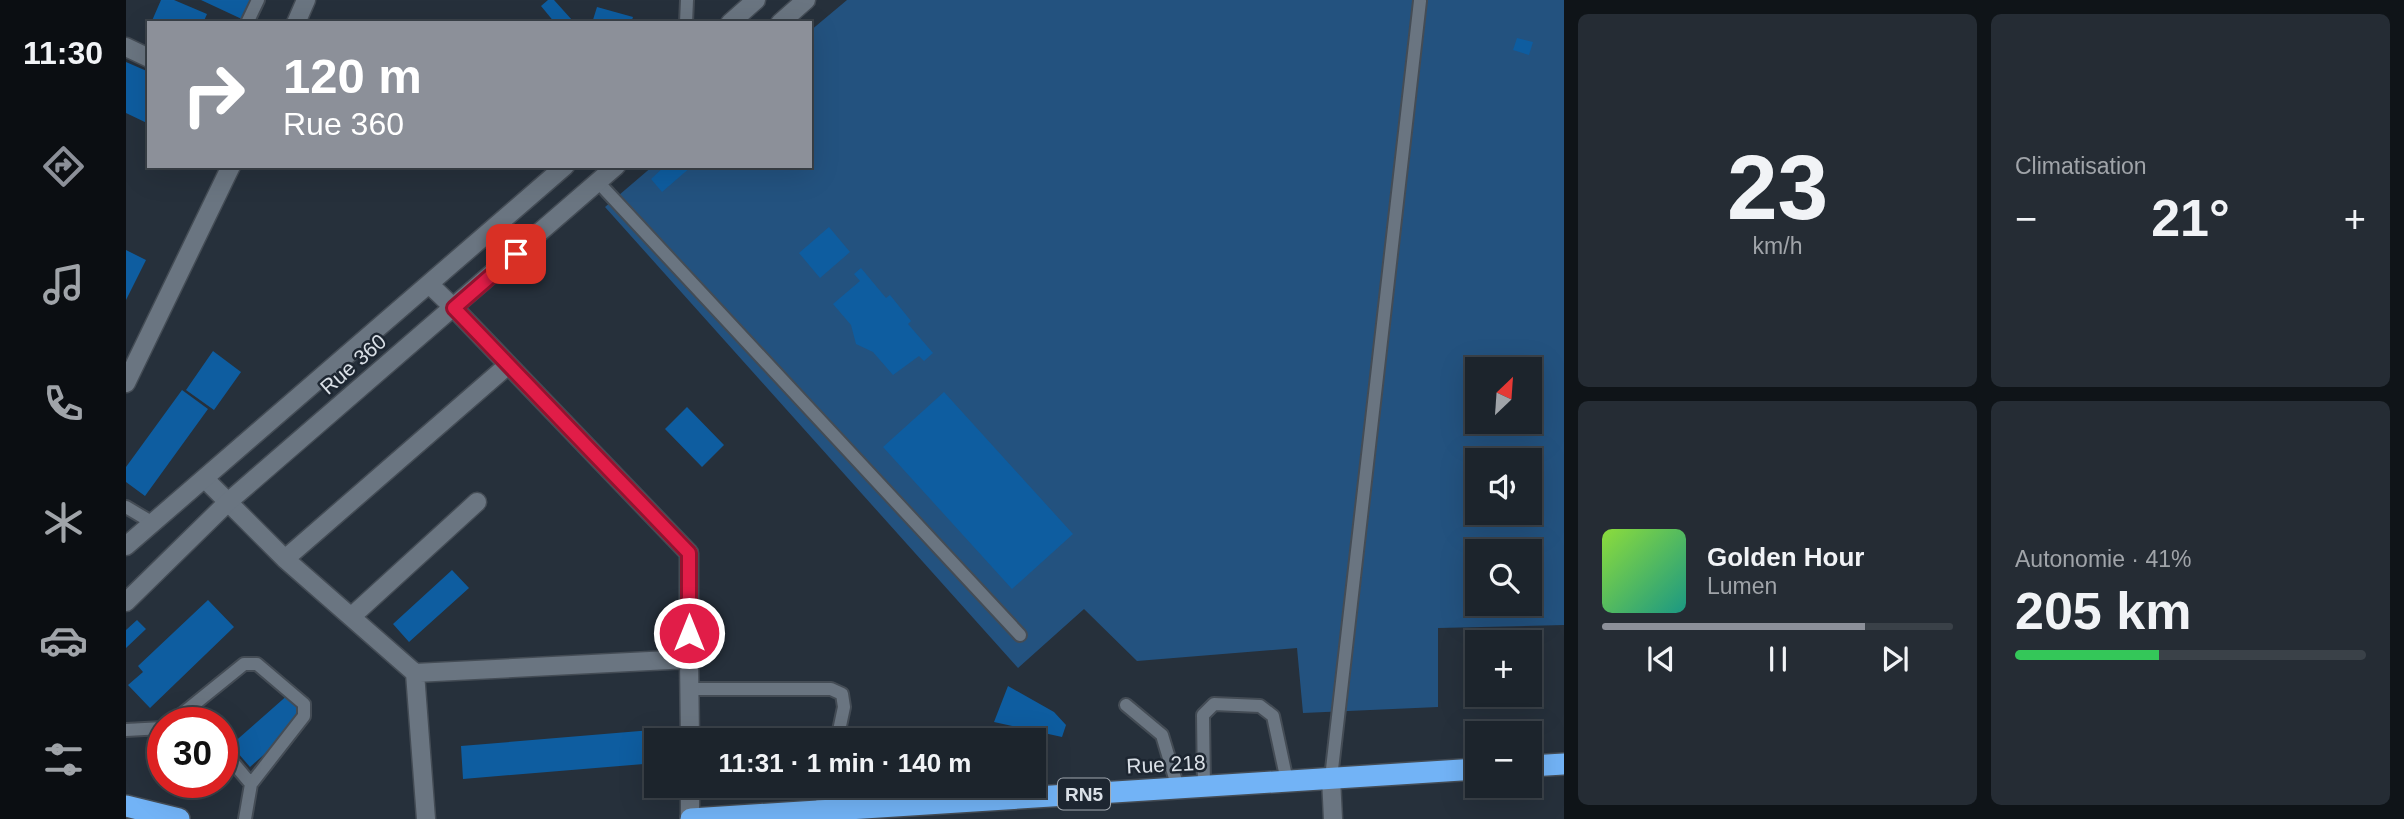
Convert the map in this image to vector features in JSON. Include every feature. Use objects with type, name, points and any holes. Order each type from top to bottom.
[{"type":"highway","points":[[1542,765],[1564,764]]},
{"type":"highway","name":"Rue 218","points":[[690,819],[1465,770]]},
{"type":"highway","points":[[126,806],[179,819]]},
{"type":"street","points":[[297,21],[306,0]]},
{"type":"street","points":[[732,21],[757,0]]},
{"type":"street","points":[[782,21],[806,0]]},
{"type":"street","points":[[126,47],[147,57]]},
{"type":"street","points":[[126,383],[230,168]]},
{"type":"street","name":"Rue 360","points":[[126,546],[563,168]]},
{"type":"street","name":"Rue 360","points":[[126,602],[228,502],[614,168]]},
{"type":"street","points":[[429,284],[689,553],[690,728]]},
{"type":"street","points":[[285,559],[508,365]]},
{"type":"street","points":[[205,479],[285,559],[415,673],[689,659]]},
{"type":"street","points":[[351,617],[477,502]]},
{"type":"street","points":[[415,673],[426,819]]},
{"type":"street","points":[[1331,778],[1333,819]]},
{"type":"street","points":[[690,798],[690,819]]},
{"type":"lane","points":[[248,21],[258,0]]},
{"type":"lane","points":[[686,21],[687,0]]},
{"type":"lane","points":[[1331,778],[1420,1]]},
{"type":"lane","points":[[598,182],[1020,635]]},
{"type":"lane","points":[[126,507],[153,523]]},
{"type":"lane","points":[[191,707],[244,664],[257,664],[304,704],[304,716],[251,784],[245,819]]},
{"type":"lane","points":[[689,689],[831,689],[842,694],[845,707],[840,728]]},
{"type":"lane","points":[[1204,787],[1203,715],[1214,704],[1260,706],[1273,716],[1287,781]]},
{"type":"lane","points":[[1126,705],[1162,735],[1178,788]]},
{"type":"lane","points":[[126,730],[147,729]]},
{"type":"lane","points":[[238,769],[251,784]]},
{"type":"lane","points":[[820,811],[823,798]]},
{"type":"shaded area","points":[[847,0],[1564,0],[1564,625],[1438,628],[1438,707],[1303,713],[1297,648],[1137,661],[1084,609],[1018,668],[605,207],[651,168],[812,168],[812,29]]},
{"type":"building","points":[[161,0],[174,0],[207,14],[204,21],[152,21]]},
{"type":"building","points":[[201,0],[256,0],[246,21]]},
{"type":"building","points":[[548,0],[554,0],[572,20],[553,21],[541,6]]},
{"type":"building","points":[[597,7],[633,17],[632,21],[593,21]]},
{"type":"building","points":[[1517,38],[1533,42],[1529,55],[1513,50]]},
{"type":"building","points":[[126,62],[147,71],[147,123],[126,113]]},
{"type":"building","points":[[663,168],[690,168],[662,192],[651,179]]},
{"type":"building","points":[[829,227],[850,252],[820,278],[799,253]]},
{"type":"building","points":[[126,250],[146,260],[126,300]]},
{"type":"building","points":[[861,268],[886,298],[890,295],[911,321],[908,324],[933,353],[924,361],[919,356],[893,375],[873,352],[856,344],[851,325],[833,304],[860,281],[854,274]]},
{"type":"building","points":[[213,351],[241,372],[214,410],[186,390]]},
{"type":"building","points":[[182,390],[208,409],[145,496],[126,482],[126,467]]},
{"type":"building","points":[[944,392],[1073,534],[1012,589],[883,447]]},
{"type":"building","points":[[687,407],[724,445],[702,467],[665,429]]},
{"type":"building","points":[[452,570],[469,588],[409,642],[393,624]]},
{"type":"building","points":[[208,600],[234,627],[151,707],[128,685],[143,672],[138,666]]},
{"type":"building","points":[[137,620],[146,629],[126,648],[126,630]]},
{"type":"building","points":[[1008,686],[1054,712],[1066,725],[1062,737],[1046,733],[1046,728],[1021,728],[994,722]]},
{"type":"building","points":[[290,693],[309,714],[250,767],[238,753],[238,739]]},
{"type":"building","points":[[644,731],[644,764],[463,779],[461,746]]},
{"type":"route","points":[[516,254],[454,308],[689,553],[689,633]]}]
